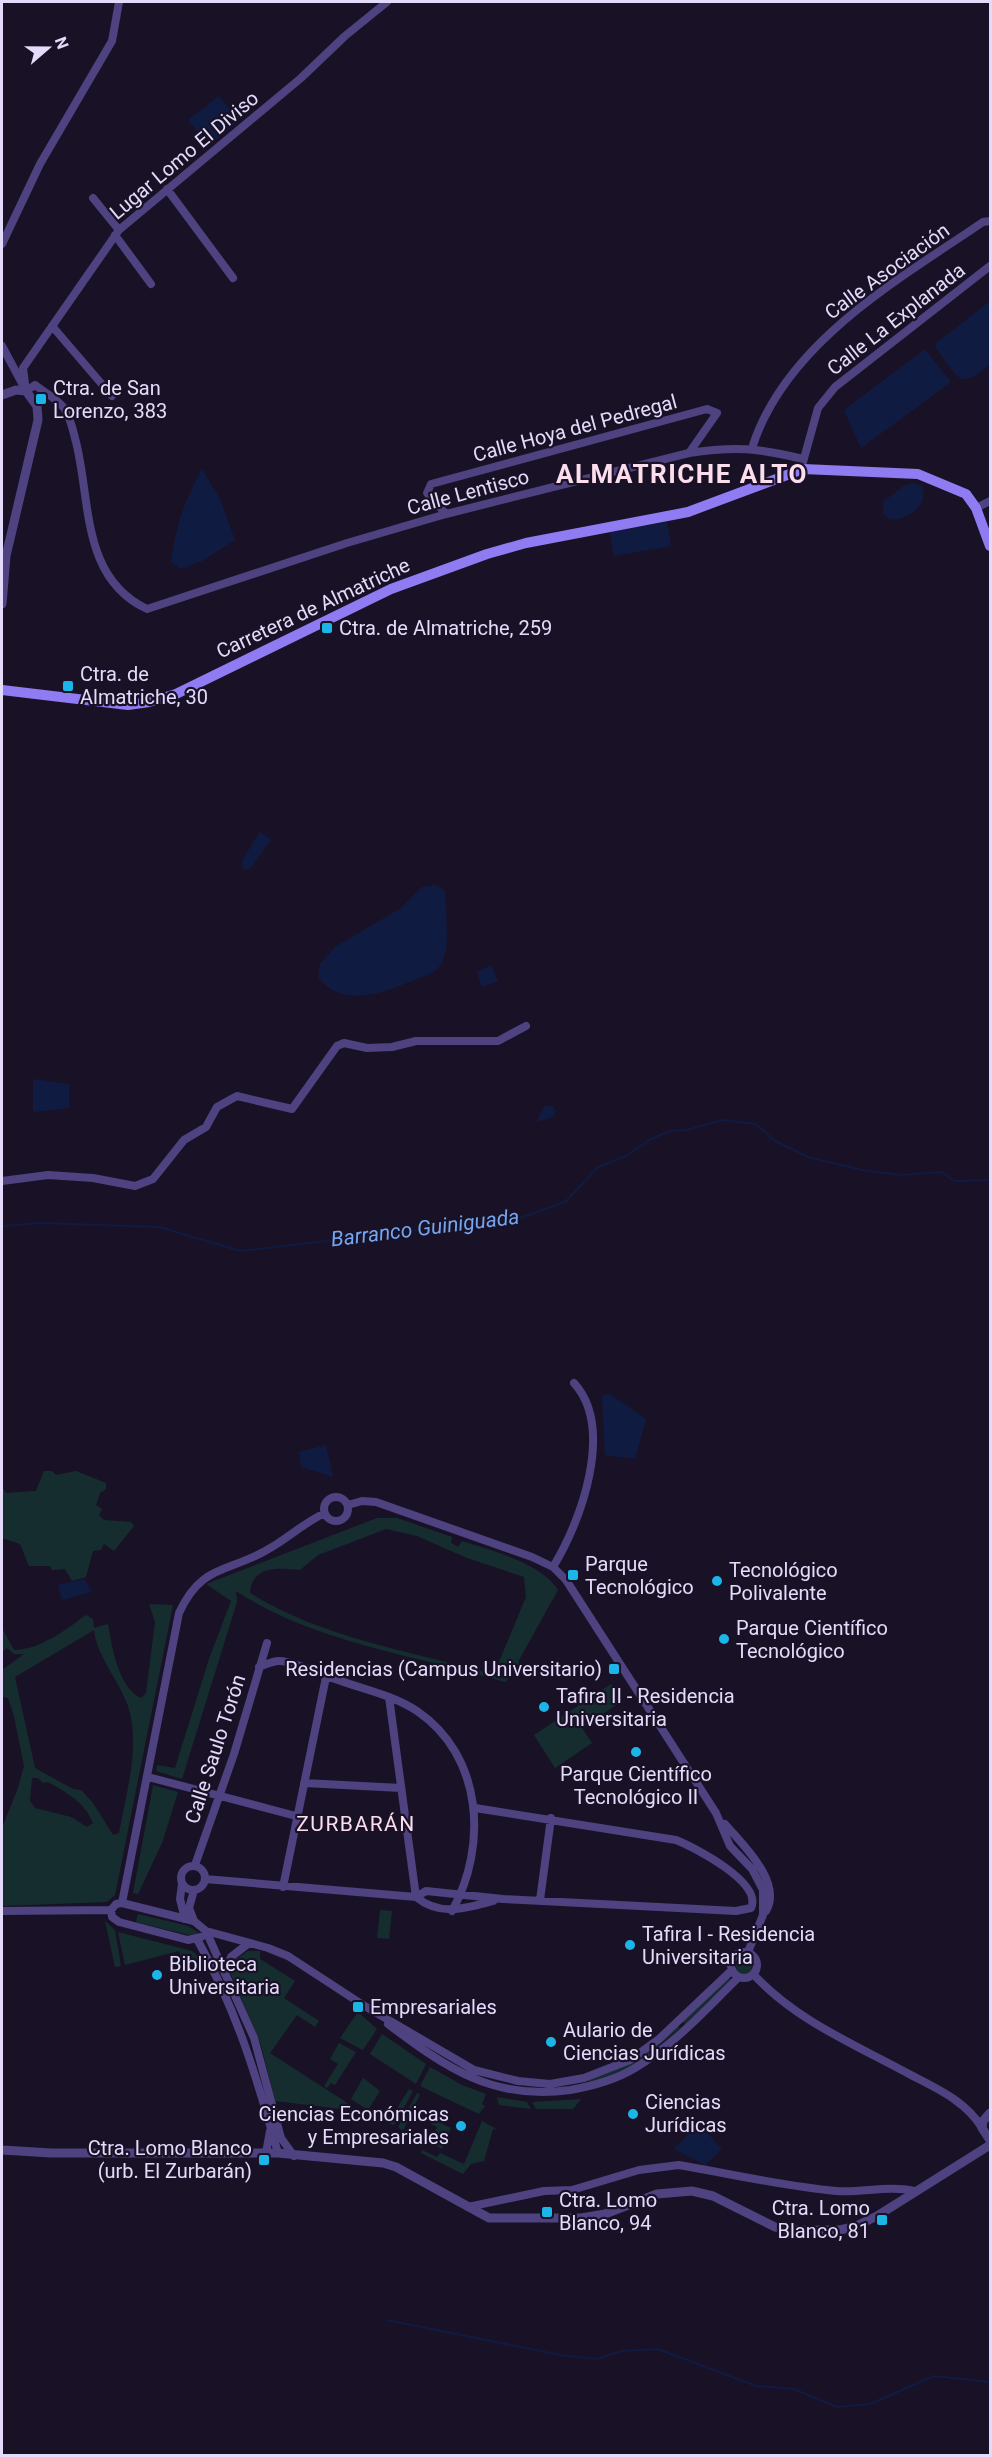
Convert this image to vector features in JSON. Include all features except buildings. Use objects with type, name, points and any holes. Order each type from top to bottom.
[{"type":"main road","name":"Carretera de Almatriche","points":[[2,690],[128,705],[149,702],[176,694],[391,589],[487,554],[526,543],[688,512],[803,464],[918,474],[966,494],[976,508],[990,546]]},
{"type":"street","points":[[2,244],[40,164],[112,41],[119,2]]},
{"type":"street","name":"Lugar Lomo El Diviso","points":[[26,391],[23,368],[117,232],[301,78],[345,36],[387,2]]},
{"type":"street","points":[[166,189],[233,278]]},
{"type":"street","points":[[93,198],[151,284]]},
{"type":"street","name":"Calle Asociación","points":[[752,448],[760,423],[800,366],[828,336],[857,309],[983,222],[990,221]]},
{"type":"street","name":"Calle La Explanada","points":[[803,464],[818,408],[835,387],[990,266]]},
{"type":"street","points":[[52,326],[112,396]]},
{"type":"street","points":[[2,346],[26,391],[37,406],[38,420],[6,556],[2,604]]},
{"type":"street","name":"Calle Lentisco","points":[[26,391],[35,385],[63,406],[70,419],[79,454],[86,515],[93,541],[108,575],[132,602],[147,609],[347,543],[446,514],[689,453],[728,447],[752,448],[803,464]]},
{"type":"street","points":[[2,395],[16,390],[26,391]]},
{"type":"street","name":"Calle Hoya del Pedregal","points":[[446,514],[426,493],[431,484],[707,409],[717,413],[689,453]]},
{"type":"street","points":[[976,508],[990,501]]},
{"type":"street","points":[[2,1181],[48,1175],[93,1178],[135,1186],[153,1179],[184,1140],[206,1127],[217,1107],[237,1096],[292,1109],[337,1046],[344,1043],[367,1048],[392,1047],[416,1041],[498,1041],[526,1026]]},
{"type":"street","points":[[552,1568],[578,1511],[593,1448],[590,1408],[584,1394],[574,1383]]},
{"type":"street","points":[[331,1497],[341,1497],[348,1505],[347,1515],[340,1521],[330,1521],[323,1514],[323,1505],[331,1497]]},
{"type":"street","points":[[348,1505],[362,1501],[376,1502],[532,1557],[552,1568],[566,1580],[716,1814],[730,1846],[759,1879],[763,1890],[763,1915],[748,1952]]},
{"type":"street","points":[[122,1903],[179,1612],[187,1594],[210,1574],[263,1552],[298,1527],[323,1514]]},
{"type":"street","name":"Calle Saulo Torón","points":[[195,1865],[219,1798],[267,1643]]},
{"type":"street","points":[[259,1667],[279,1661],[390,1697],[416,1711],[438,1729],[468,1778],[475,1808],[472,1862],[452,1911]]},
{"type":"street","points":[[283,1887],[326,1677]]},
{"type":"street","points":[[390,1697],[416,1897],[426,1906],[452,1911],[502,1899]]},
{"type":"street","points":[[148,1777],[219,1798],[296,1816]]},
{"type":"street","points":[[304,1783],[401,1788]]},
{"type":"street","points":[[205,1880],[416,1897],[426,1891],[502,1899],[736,1911],[751,1908],[753,1896],[747,1886],[695,1848],[676,1840],[550,1818],[475,1808]]},
{"type":"street","points":[[540,1900],[550,1818]]},
{"type":"street","points":[[182,1884],[194,1890],[201,1887],[205,1880],[203,1870],[195,1865],[186,1867],[180,1875],[182,1884],[180,1899],[190,1920]]},
{"type":"street","points":[[190,1920],[189,1908],[194,1890]]},
{"type":"street","points":[[206,1931],[197,1939],[188,1940],[120,1922],[112,1917],[111,1910],[116,1904],[122,1903],[190,1920],[206,1931],[288,1956],[363,2005],[474,2070],[518,2081],[550,2084],[584,2078],[630,2060],[659,2039],[731,1971]]},
{"type":"street","points":[[2,1911],[111,1910]]},
{"type":"street","points":[[206,1931],[254,2038],[281,2139],[294,2156]]},
{"type":"street","points":[[197,1939],[235,2014],[255,2068],[278,2153]]},
{"type":"street","points":[[225,1974],[231,1957],[249,1943]]},
{"type":"street","points":[[748,1952],[734,1955],[730,1963],[731,1971],[738,1978],[746,1979],[754,1975]]},
{"type":"street","points":[[748,1952],[757,1962],[754,1975]]},
{"type":"street","points":[[754,1975],[801,2016],[945,2093],[973,2113],[986,2134]]},
{"type":"street","points":[[363,2005],[432,2057],[470,2078],[492,2087],[549,2093],[608,2081],[635,2068],[665,2047],[738,1978]]},
{"type":"street","points":[[973,2113],[990,2114],[986,2134],[979,2151]]},
{"type":"street","points":[[266,2153],[271,2127]]},
{"type":"street","points":[[2,2150],[51,2153],[278,2153],[383,2163],[396,2167],[466,2208],[489,2218],[580,2218],[605,2214],[657,2194],[692,2190],[713,2196],[776,2227],[791,2230],[839,2230],[877,2216],[990,2145]]},
{"type":"street","points":[[466,2208],[544,2191],[572,2190],[587,2183],[661,2166],[679,2165],[829,2190],[856,2193],[899,2188],[914,2192]]},
{"type":"green space","points":[[44,1471],[52,1471],[56,1475],[76,1471],[106,1483],[106,1489],[100,1493],[96,1505],[102,1509],[99,1515],[104,1520],[131,1522],[134,1526],[114,1551],[104,1544],[101,1550],[93,1551],[86,1577],[72,1581],[65,1569],[52,1570],[50,1566],[29,1566],[20,1544],[2,1538],[2,1487],[6,1493],[36,1491]]},
{"type":"green space","points":[[377,1518],[397,1518],[452,1537],[451,1543],[458,1547],[462,1541],[528,1565],[540,1572],[558,1590],[519,1660],[519,1667],[505,1682],[332,1636],[267,1609],[236,1591],[237,1602],[182,1779],[156,1771],[157,1765],[175,1768],[209,1659],[231,1601],[206,1584]],"holes":[[[386,1529],[417,1536],[467,1558],[524,1577],[526,1597],[496,1669],[485,1672],[334,1632],[305,1621],[250,1593],[252,1584],[261,1573],[275,1569],[300,1570],[318,1555]]]},
{"type":"green space","points":[[149,1604],[173,1605],[115,1895],[107,1902],[2,1906],[2,1828],[24,1766],[14,1716],[8,1698],[2,1697],[2,1670],[24,1654],[14,1654],[7,1648],[2,1652],[2,1628],[14,1650],[42,1643],[86,1615],[93,1619],[94,1628],[108,1624],[117,1666],[133,1693],[141,1698],[146,1693],[155,1622]],"holes":[[[94,1630],[99,1650],[124,1696],[132,1721],[131,1769],[119,1833],[113,1835],[93,1803],[81,1790],[73,1789],[35,1768],[15,1677]],[[32,1778],[38,1778],[43,1783],[48,1782],[75,1799],[85,1809],[93,1823],[87,1827],[71,1817],[35,1808],[30,1801]]]},
{"type":"green space","points":[[611,1684],[622,1701],[582,1728],[592,1743],[555,1768],[534,1735]]},
{"type":"green space","points":[[153,1785],[178,1792],[162,1843],[138,1894],[133,1893]]},
{"type":"green space","points":[[380,1910],[392,1911],[389,1939],[377,1938]]},
{"type":"green space","points":[[138,1914],[188,1926],[199,1933],[189,1935],[136,1922]]},
{"type":"green space","points":[[105,1921],[115,1930],[121,1966],[115,1967]]},
{"type":"green space","points":[[118,1932],[192,1951],[199,1957],[206,1970],[198,1972],[195,1961],[183,1964],[179,1951],[125,1965]]},
{"type":"green space","points":[[248,1951],[260,1951],[260,1959],[295,1981],[284,1998],[319,2021],[315,2027],[297,2015],[270,2053],[352,2106],[350,2110],[275,2101],[261,2045],[230,1972],[235,1960]]},
{"type":"green space","points":[[741,1958],[747,1958],[752,1966],[750,1972],[741,1974],[736,1969],[736,1963]]},
{"type":"green space","points":[[727,1979],[731,1981],[685,2024],[682,2021]]},
{"type":"green space","points":[[358,2012],[377,2029],[363,2050],[340,2038]]},
{"type":"green space","points":[[677,2025],[680,2028],[638,2063],[590,2084],[589,2080],[630,2062]]},
{"type":"green space","points":[[382,2034],[426,2064],[416,2084],[370,2054]]},
{"type":"green space","points":[[339,2043],[356,2052],[335,2085],[331,2083],[327,2088],[324,2086],[338,2064],[330,2059]]},
{"type":"green space","points":[[430,2067],[462,2085],[486,2094],[482,2104],[485,2106],[479,2114],[420,2086]]},
{"type":"green space","points":[[363,2078],[380,2091],[368,2110],[351,2099]]},
{"type":"green space","points":[[409,2089],[413,2091],[394,2125],[388,2123]]},
{"type":"green space","points":[[417,2093],[420,2094],[403,2131],[398,2127]]},
{"type":"green space","points":[[497,2097],[527,2102],[531,2109],[499,2105]]},
{"type":"green space","points":[[581,2099],[573,2109],[536,2109],[532,2102]]},
{"type":"green space","points":[[433,2119],[451,2128],[442,2149],[430,2142],[437,2127],[431,2124]]},
{"type":"green space","points":[[482,2121],[498,2130],[493,2129],[484,2161],[471,2164],[463,2174],[421,2153],[422,2150],[437,2157],[440,2153],[464,2164]]},
{"type":"water","points":[[219,96],[239,121],[209,146],[188,120]]},
{"type":"water","points":[[990,301],[990,364],[971,378],[960,378],[936,349],[935,344]]},
{"type":"water","points":[[925,349],[951,382],[861,448],[844,410]]},
{"type":"water","points":[[202,469],[220,499],[235,540],[202,561],[180,569],[171,562],[175,536],[190,492]]},
{"type":"water","points":[[915,483],[922,486],[920,506],[904,517],[890,520],[883,513],[884,501],[905,485]]},
{"type":"water","points":[[667,522],[671,546],[614,556],[610,532]]},
{"type":"water","points":[[260,832],[271,840],[251,868],[243,870],[242,860]]},
{"type":"water","points":[[436,885],[445,891],[447,929],[444,957],[436,970],[390,990],[363,995],[338,993],[327,987],[318,977],[320,964],[335,947],[401,908],[422,887]]},
{"type":"water","points":[[491,965],[498,981],[482,987],[477,972]]},
{"type":"water","points":[[33,1079],[69,1084],[69,1108],[33,1112]]},
{"type":"water","points":[[545,1106],[553,1106],[556,1112],[553,1117],[536,1122]]},
{"type":"water","points":[[610,1394],[646,1419],[635,1459],[605,1455],[602,1396]]},
{"type":"water","points":[[326,1445],[333,1477],[301,1467],[299,1452]]},
{"type":"water","points":[[84,1579],[92,1592],[62,1600],[58,1585]]},
{"type":"water","points":[[699,2124],[722,2149],[705,2165],[674,2149]]},
{"type":"waterway","name":"Barranco Guiniguada","points":[[2,1226],[39,1223],[159,1227],[241,1251],[520,1218],[565,1202],[598,1167],[626,1156],[651,1139],[670,1131],[687,1130],[722,1120],[756,1124],[775,1141],[808,1157],[862,1170],[902,1175],[941,1172],[955,1181],[990,1180]]},
{"type":"waterway","points":[[387,2320],[560,2355],[597,2359],[622,2351],[658,2349],[756,2386],[794,2389],[837,2407],[870,2404],[934,2376],[990,2382]]},
{"type":"place","name":"Ctra. de San Lorenzo, 383","points":[[41,399]]},
{"type":"place","name":"Ctra. de Almatriche, 259","points":[[327,628]]},
{"type":"place","name":"Ctra. de Almatriche, 30","points":[[68,686]]},
{"type":"place","name":"Parque Tecnológico","points":[[573,1575]]},
{"type":"place","name":"Tecnológico Polivalente","points":[[717,1581]]},
{"type":"place","name":"Parque Científico Tecnológico","points":[[724,1639]]},
{"type":"place","name":"Residencias (Campus Universitario)","points":[[614,1669]]},
{"type":"place","name":"Tafira II - Residencia Universitaria","points":[[544,1707]]},
{"type":"place","name":"Parque Científico Tecnológico II","points":[[636,1752]]},
{"type":"place","name":"Tafira I - Residencia Universitaria","points":[[630,1945]]},
{"type":"place","name":"Biblioteca Universitaria","points":[[157,1975]]},
{"type":"place","name":"Empresariales","points":[[358,2007]]},
{"type":"place","name":"Aulario de Ciencias Jurídicas","points":[[551,2042]]},
{"type":"place","name":"Ciencias Jurídicas","points":[[633,2114]]},
{"type":"place","name":"Ciencias Económicas y Empresariales","points":[[461,2126]]},
{"type":"place","name":"Ctra. Lomo Blanco (urb. El Zurbarán)","points":[[264,2160]]},
{"type":"place","name":"Ctra. Lomo Blanco, 94","points":[[547,2212]]},
{"type":"place","name":"Ctra. Lomo Blanco, 81","points":[[882,2220]]},
{"type":"district","name":"ALMATRICHE ALTO","points":[[682,474]]},
{"type":"district","name":"ZURBARÁN","points":[[356,1824]]}]
